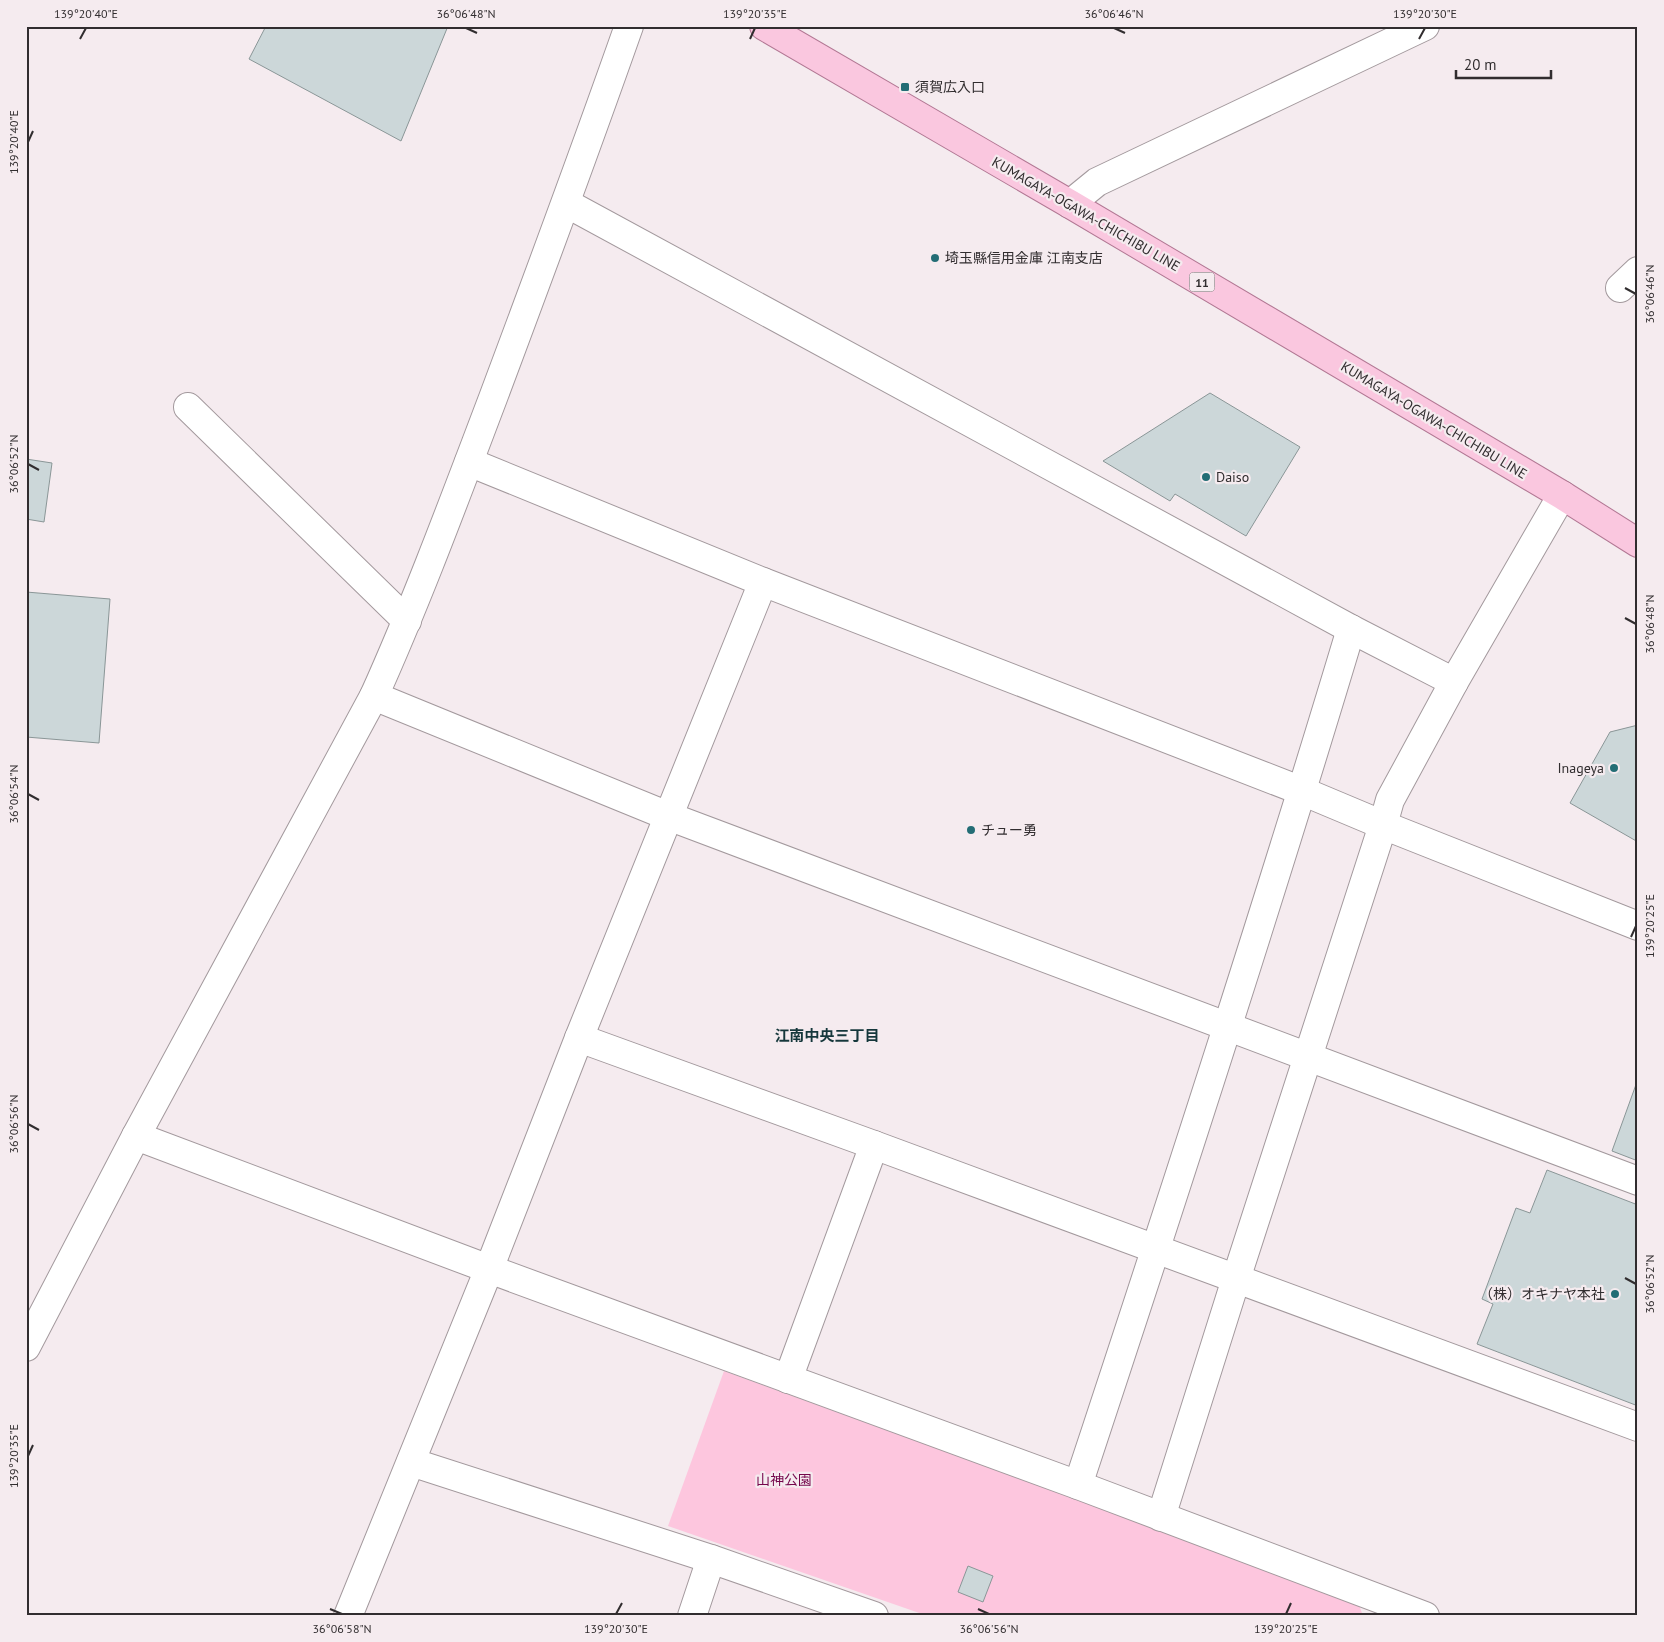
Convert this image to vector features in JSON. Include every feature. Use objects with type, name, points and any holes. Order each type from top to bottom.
[{"type":"main road","name":"KUMAGAYA-OGAWA-CHICHIBU LINE","points":[[764,26],[1070,204],[1562,495],[1638,543]]},
{"type":"street","points":[[26,1347],[136,1136],[374,696],[407,620],[469,462],[566,203],[629,26]]},
{"type":"street","points":[[1070,204],[1098,182],[1425,26]]},
{"type":"street","points":[[566,203],[1351,629],[1454,682]]},
{"type":"street","points":[[188,407],[407,620]]},
{"type":"street","points":[[469,462],[763,582],[1302,791],[1383,826],[1638,926]]},
{"type":"street","points":[[1161,1517],[1390,800],[1454,682],[1562,495]]},
{"type":"street","points":[[348,1616],[489,1269],[579,1038],[763,582]]},
{"type":"street","points":[[1078,1485],[1156,1250],[1302,791],[1351,629]]},
{"type":"street","points":[[374,696],[668,816],[1638,1181]]},
{"type":"street","points":[[579,1038],[1638,1427]]},
{"type":"street","points":[[136,1136],[489,1269],[1078,1485],[1161,1517],[1384,1609],[1425,1616]]},
{"type":"street","points":[[788,1379],[874,1145]]},
{"type":"street","points":[[411,1462],[711,1560],[874,1616]]},
{"type":"street","points":[[692,1616],[711,1560]]},
{"type":"green space","name":"山神公園","points":[[724,1371],[1358,1602],[1363,1616],[928,1616],[668,1526]]},
{"type":"building","points":[[266,26],[448,26],[401,141],[249,59]]},
{"type":"building","name":"Daiso","points":[[1210,393],[1300,447],[1246,536],[1175,494],[1170,501],[1103,461]]},
{"type":"building","points":[[26,459],[52,463],[44,522],[26,519]]},
{"type":"building","points":[[26,592],[110,599],[99,743],[26,737]]},
{"type":"building","name":"Inageya","points":[[1638,725],[1638,842],[1570,803],[1610,732]]},
{"type":"building","points":[[1638,1079],[1638,1161],[1612,1151]]},
{"type":"building","points":[[1547,1170],[1638,1205],[1638,1406],[1477,1344],[1493,1304],[1482,1299],[1516,1208],[1530,1213]]},
{"type":"building","points":[[968,1566],[993,1576],[983,1602],[958,1592]]},
{"type":"place","name":"須賀広入口","points":[[905,87]]},
{"type":"place","name":"埼玉縣信用金庫 江南支店","points":[[935,258]]},
{"type":"place","name":"Daiso","points":[[1206,477]]},
{"type":"place","name":"Inageya","points":[[1614,768]]},
{"type":"place","name":"チュー勇","points":[[971,830]]},
{"type":"place","name":"（株）オキナヤ本社","points":[[1615,1294]]},
{"type":"district","name":"江南中央三丁目","points":[[827,1035]]}]
